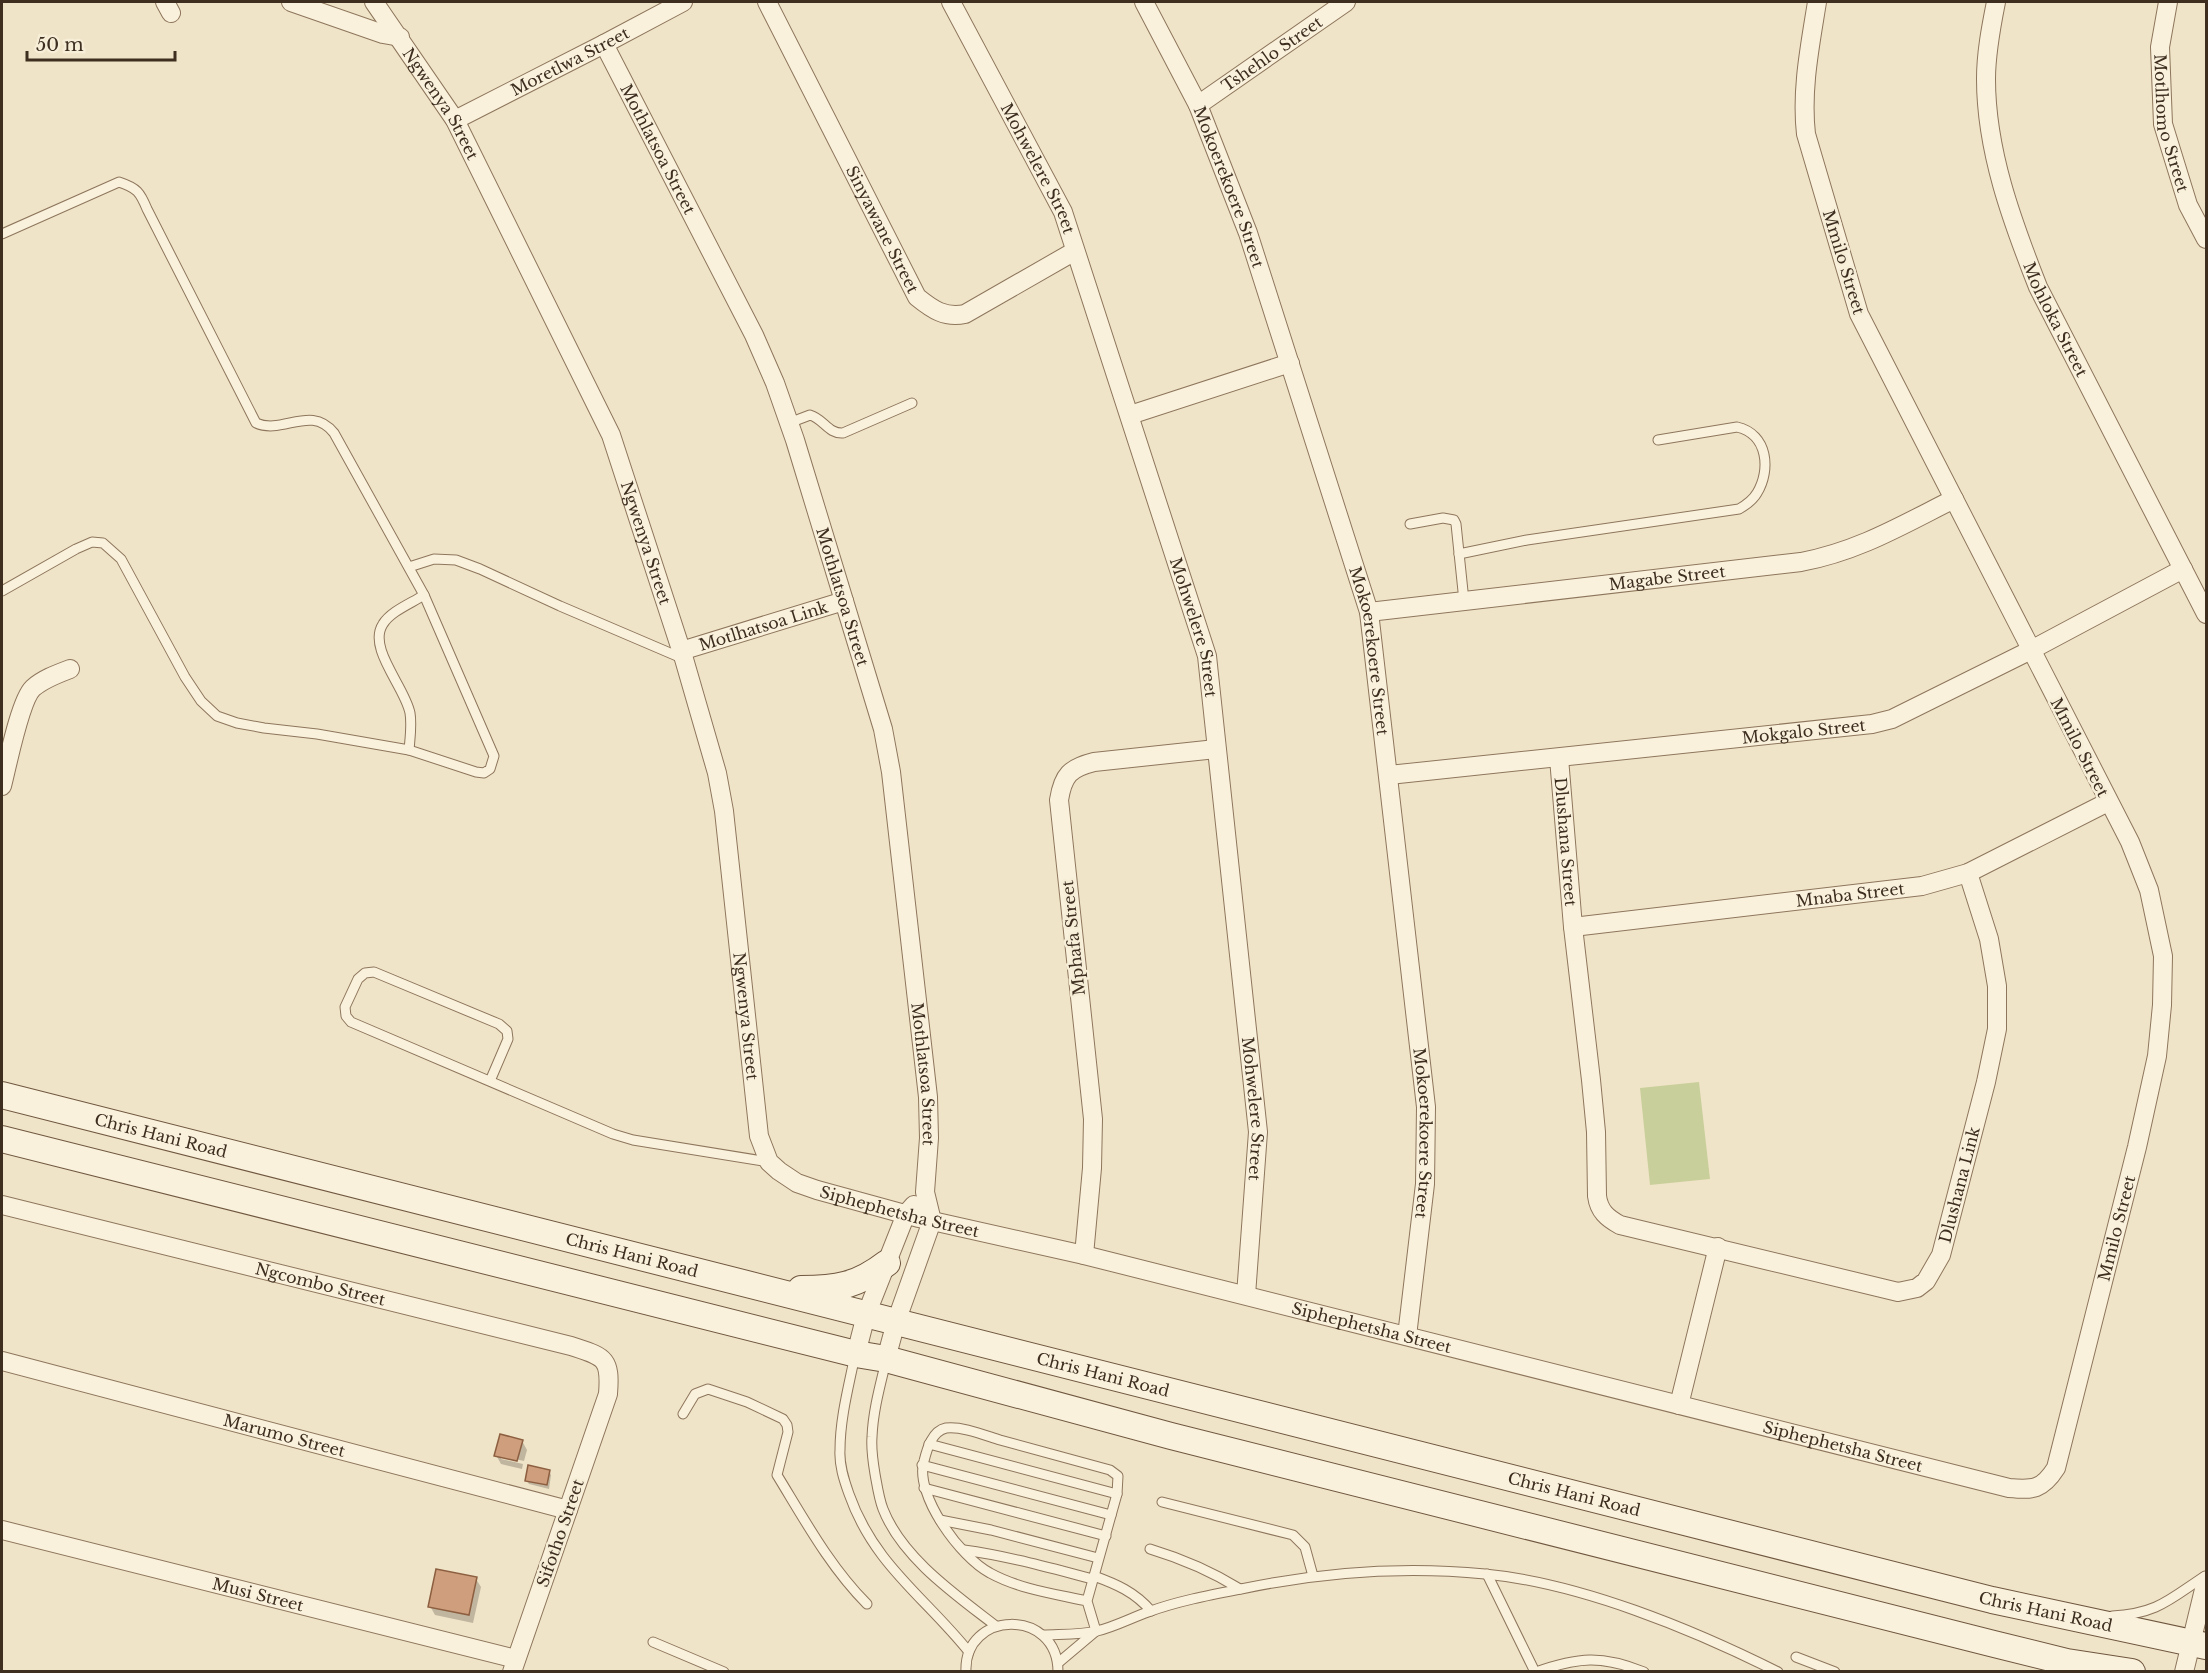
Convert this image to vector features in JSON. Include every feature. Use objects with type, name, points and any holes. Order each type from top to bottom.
[{"type":"main road","name":"Chris Hani Road","points":[[2,1095],[1992,1600],[2198,1644]]},
{"type":"main road","points":[[2,1139],[856,1354],[886,1359],[1171,1436],[2074,1667],[2132,1671]]},
{"type":"main road","points":[[774,1290],[843,1287],[863,1280],[887,1263]]},
{"type":"street","points":[[291,2],[383,34],[400,37]]},
{"type":"street","name":"Ngwenya Street","points":[[374,2],[455,120],[611,435],[682,655],[717,773],[724,811],[759,1136],[769,1162]]},
{"type":"street","name":"Moretlwa Street","points":[[455,120],[604,45],[683,2]]},
{"type":"street","name":"Sinyawane Street","points":[[767,2],[917,297],[930,308],[944,315],[965,314],[1075,251]]},
{"type":"street","name":"Mohwelere Street","points":[[951,2],[1063,212],[1207,656],[1214,704],[1216,749],[1258,1132],[1246,1295]]},
{"type":"street","name":"Mokoerekoere Street","points":[[1144,2],[1198,105],[1248,233],[1369,612],[1426,1107],[1425,1184],[1407,1336]]},
{"type":"street","name":"Tshehlo Street","points":[[1198,105],[1346,2]]},
{"type":"street","name":"Mmilo Street","points":[[1816,2],[1805,79],[1803,110],[1806,134],[1859,314],[2130,842],[2149,890],[2163,956],[2162,1005],[2157,1056],[2137,1147],[2056,1468],[2045,1482],[2031,1490],[2008,1488]]},
{"type":"street","name":"Mohloka Street","points":[[1996,2],[1986,78],[1989,120],[1996,164],[2018,237],[2038,287],[2206,614]]},
{"type":"street","name":"Motlhomo Street","points":[[2168,2],[2160,47],[2163,124],[2188,205],[2206,239]]},
{"type":"street","name":"Mothlatsoa Street","points":[[604,45],[754,335],[775,383],[878,709],[891,772],[927,1097],[929,1138],[925,1192],[932,1221]]},
{"type":"street","points":[[1130,415],[1290,363]]},
{"type":"street","name":"Magabe Street","points":[[1369,612],[1830,557],[1859,547],[1954,499]]},
{"type":"street","name":"Mokgalo Street","points":[[1389,775],[1872,724],[1892,719],[2031,650],[2183,569]]},
{"type":"street","name":"Motlhatsoa Link","points":[[682,655],[844,601]]},
{"type":"street","points":[[2,786],[18,722],[30,690],[42,681],[70,669]]},
{"type":"street","name":"Mphafa Street","points":[[1084,1255],[1093,1160],[1094,1119],[1065,864],[1059,800],[1061,789],[1065,777],[1081,765],[1216,749]]},
{"type":"street","name":"Dlushana Street","points":[[1559,758],[1573,927]]},
{"type":"street","name":"Mnaba Street","points":[[1573,927],[1922,885],[1968,873],[2108,802]]},
{"type":"street","name":"Dlushana Link","points":[[1573,927],[1592,1080],[1599,1205],[1609,1219],[1620,1225],[1898,1292],[1917,1288],[1926,1281],[1941,1255],[1986,1082],[1997,1029],[1997,986],[1989,939],[1968,873]]},
{"type":"street","name":"Siphephetsha Street","points":[[769,1162],[797,1183],[932,1221],[1246,1295],[2008,1488]]},
{"type":"street","points":[[856,1354],[866,1315],[906,1214],[925,1192]]},
{"type":"street","name":"Ngcombo Street","points":[[2,1205],[571,1346],[605,1361],[609,1369],[608,1394]]},
{"type":"street","points":[[886,1359],[896,1322],[932,1221]]},
{"type":"street","points":[[1679,1405],[1718,1247]]},
{"type":"street","name":"Marumo Street","points":[[2,1361],[568,1510]]},
{"type":"street","name":"Sifotho Street","points":[[514,1665],[608,1394]]},
{"type":"street","name":"Musi Street","points":[[2,1530],[514,1665]]},
{"type":"street","points":[[2184,1671],[2198,1644],[2206,1581]]},
{"type":"lane","points":[[2,234],[119,182],[132,187],[141,195],[256,423],[272,426],[315,420],[329,426],[424,595],[494,756],[490,769],[476,772],[409,750],[317,734],[264,728],[237,723],[217,716],[201,701],[185,678],[121,559],[103,543],[92,542],[76,549],[2,591]]},
{"type":"lane","points":[[789,423],[810,415],[820,419],[832,431],[843,433],[912,403]]},
{"type":"lane","points":[[1459,554],[1527,540],[1739,510],[1757,493],[1764,468],[1764,456],[1757,437],[1747,430],[1737,428],[1658,440]]},
{"type":"lane","points":[[1410,524],[1443,518],[1451,519],[1456,524],[1464,601]]},
{"type":"lane","points":[[409,567],[434,559],[456,560],[480,568],[560,606],[682,655]]},
{"type":"lane","points":[[409,750],[410,712],[402,690],[380,651],[379,632],[383,622],[424,595]]},
{"type":"lane","points":[[490,1080],[508,1039],[507,1031],[499,1024],[374,972],[365,973],[358,979],[345,1007],[346,1016],[351,1022],[612,1134],[633,1140],[769,1162]]},
{"type":"lane","points":[[856,1354],[845,1409],[840,1450],[843,1478],[855,1513],[881,1556],[901,1580],[950,1628],[969,1652]]},
{"type":"lane","points":[[886,1359],[871,1440],[873,1466],[883,1510],[902,1542],[925,1568],[996,1626]]},
{"type":"lane","points":[[683,1414],[695,1394],[708,1389],[747,1402],[783,1419],[788,1432],[777,1474],[808,1527],[848,1586],[867,1604]]},
{"type":"lane","points":[[1087,1601],[1005,1580],[978,1565],[964,1550],[939,1520],[924,1488],[922,1465],[929,1444],[940,1431],[947,1428],[972,1432],[1110,1470],[1118,1476],[1117,1494],[1087,1601],[1096,1631]]},
{"type":"lane","points":[[929,1444],[1117,1494]]},
{"type":"lane","points":[[922,1465],[1111,1515]]},
{"type":"lane","points":[[924,1488],[1106,1536]]},
{"type":"lane","points":[[1162,1502],[1293,1535],[1305,1547],[1313,1576]]},
{"type":"lane","points":[[939,1520],[991,1530],[1098,1558]]},
{"type":"lane","points":[[1150,1549],[1178,1557],[1211,1571],[1240,1589]]},
{"type":"lane","points":[[964,1550],[1093,1577],[1124,1587],[1141,1598],[1151,1611]]},
{"type":"lane","points":[[1042,1635],[1096,1631],[1151,1611],[1240,1589],[1313,1576],[1368,1571],[1437,1571],[1487,1574],[1536,1582],[1631,1610],[1705,1637],[1778,1671]]},
{"type":"lane","points":[[1487,1574],[1536,1671],[1564,1662],[1595,1659],[1644,1671]]},
{"type":"lane","points":[[2068,1618],[2135,1615],[2159,1607],[2206,1575]]},
{"type":"lane","points":[[965,1670],[969,1652],[976,1641],[996,1626],[1021,1624],[1032,1628],[1050,1643],[1058,1667],[1096,1631]]},
{"type":"lane","points":[[653,1642],[724,1671]]},
{"type":"lane","points":[[1796,1657],[1835,1671]]},
{"type":"green space","points":[[1699,1082],[1710,1179],[1650,1185],[1640,1088]]},
{"type":"building","points":[[500,1434],[523,1440],[517,1461],[494,1456]]},
{"type":"building","points":[[528,1465],[550,1470],[547,1485],[525,1481]]},
{"type":"building","points":[[436,1569],[477,1577],[469,1615],[428,1607]]}]
